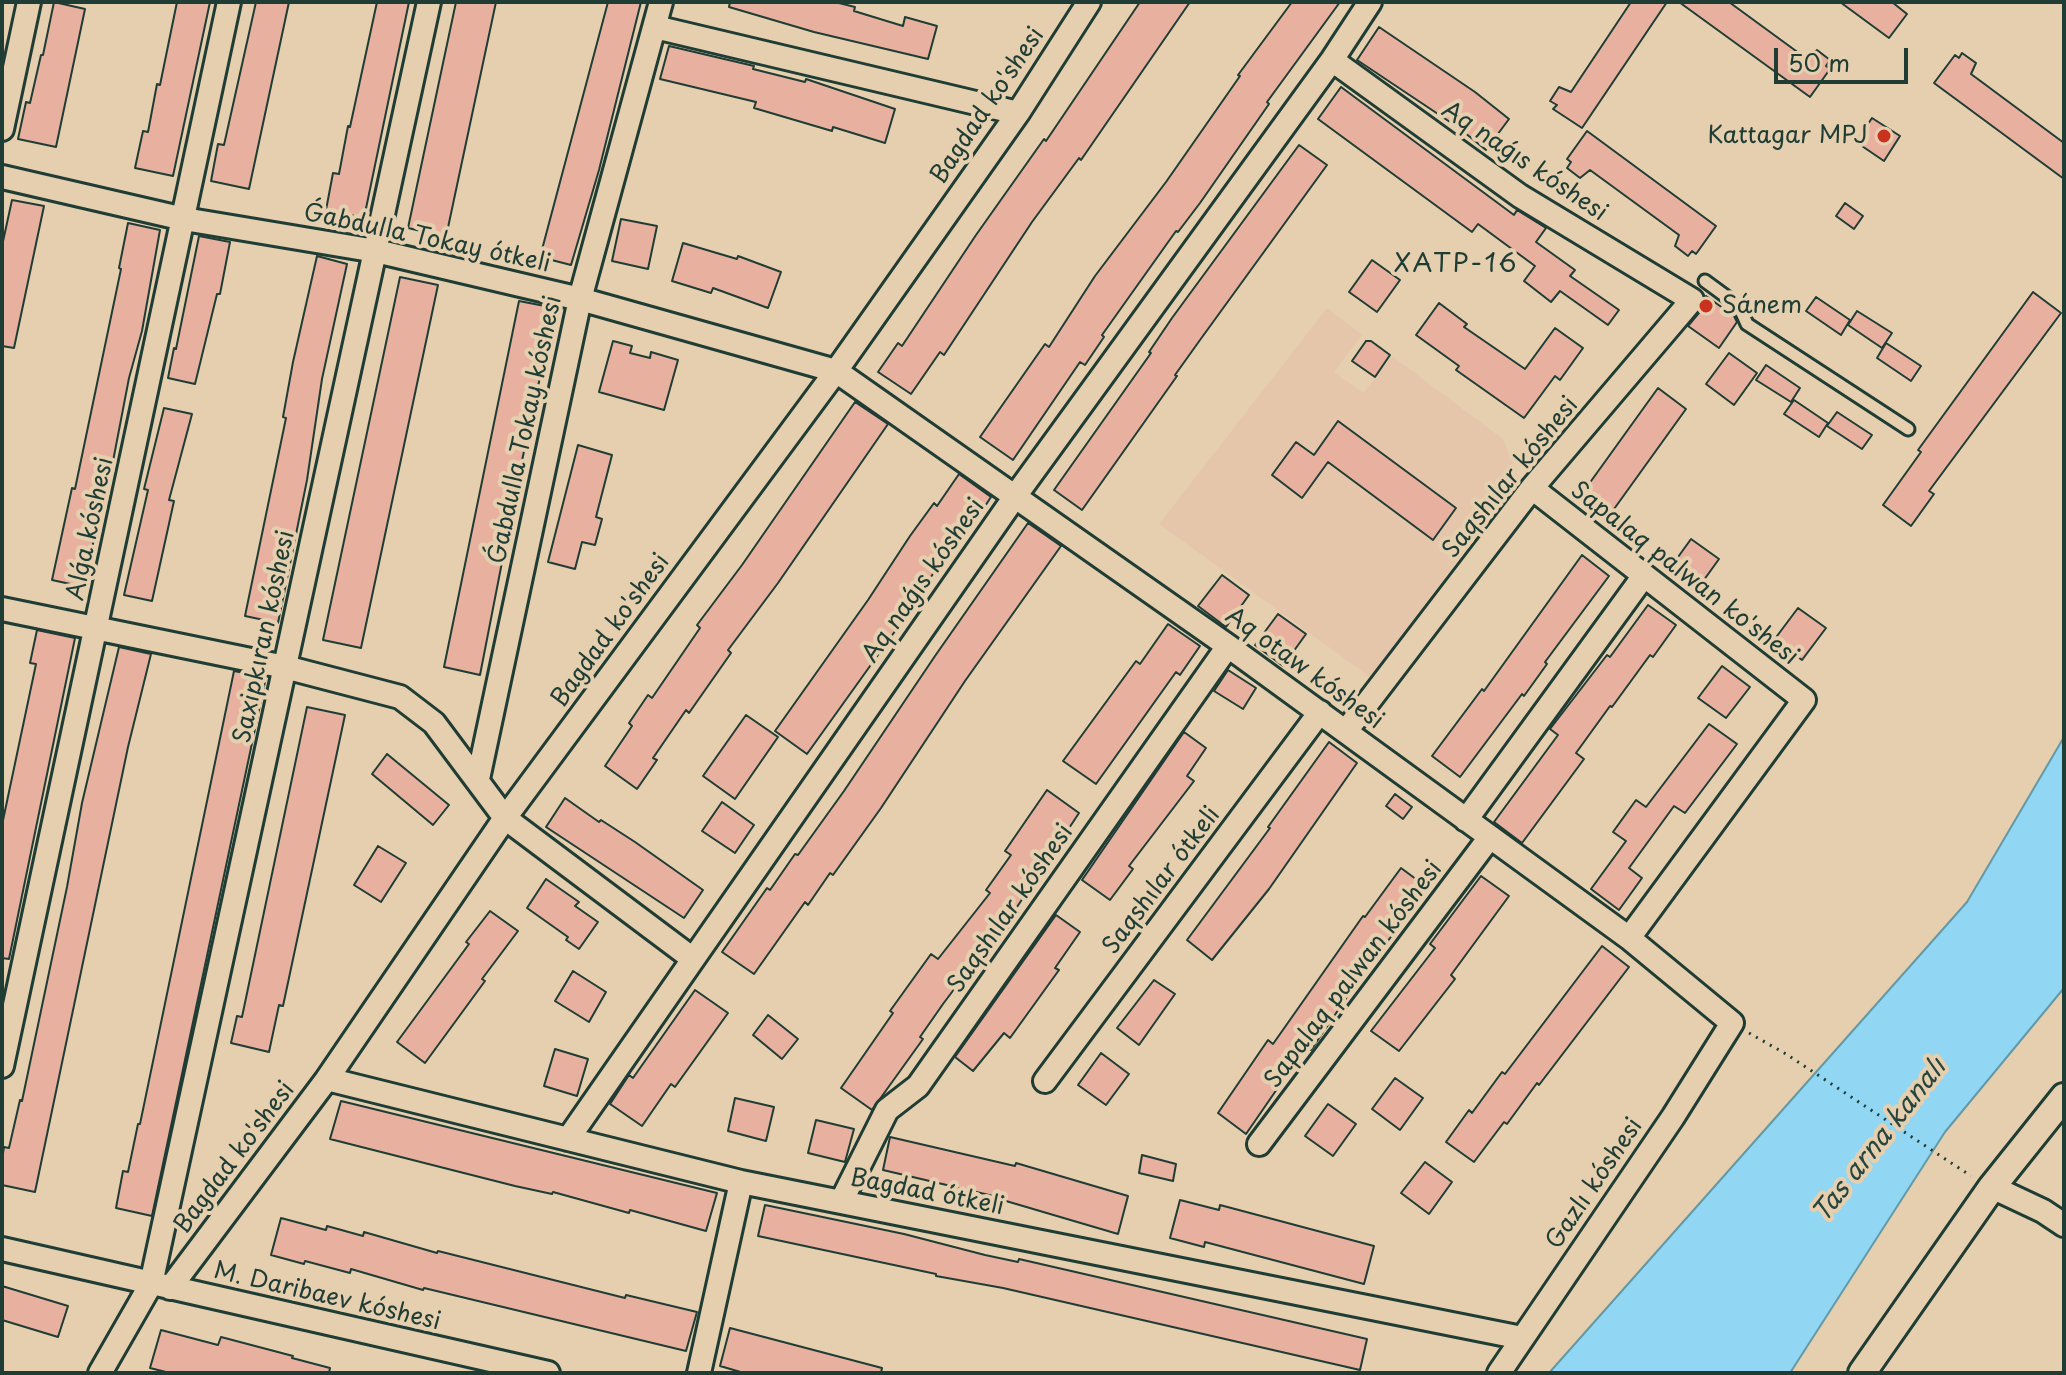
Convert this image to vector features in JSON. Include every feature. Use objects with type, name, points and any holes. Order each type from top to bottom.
[{"type":"street","points":[[2,129],[29,2]]},
{"type":"street","name":"Alǵa kóshesi","points":[[2,1066],[229,2]]},
{"type":"street","name":"Saxipkıran kóshesi","points":[[160,1286],[285,667],[429,2]]},
{"type":"street","name":"Ǵabdulla Tokay kóshesi","points":[[478,779],[580,299],[661,2]]},
{"type":"street","name":"Bagdad ko'shesi","points":[[160,1286],[327,1079],[505,818],[836,371],[1018,113],[1089,2]]},
{"type":"street","name":"Aq naǵıs kóshesi","points":[[568,1139],[1016,495],[1332,60],[1370,2]]},
{"type":"street","points":[[655,27],[1018,113]]},
{"type":"street","name":"Aq naǵıs kóshesi","points":[[1332,60],[1520,196],[1692,300]]},
{"type":"street","name":"Ǵabdulla Tokay ótkeli","points":[[2,177],[184,219],[376,251],[580,299],[836,371]]},
{"type":"street","name":"Saqshılar kóshesi","points":[[1346,731],[1532,488],[1692,300]]},
{"type":"street","name":"Aq otaw kóshesi","points":[[836,371],[1320,712],[1629,938],[1732,1023]]},
{"type":"street","name":"Sapalaq palwan ko'shesi","points":[[1532,488],[1804,700],[1629,938]]},
{"type":"street","points":[[1466,820],[1643,577]]},
{"type":"street","points":[[2,609],[285,667],[400,697],[434,723],[505,818],[693,959]]},
{"type":"street","name":"Saqshılar kóshesi","points":[[841,1202],[887,1110],[918,1086],[1228,646]]},
{"type":"street","name":"Saqshılar ótkeli","points":[[1045,1081],[1320,712]]},
{"type":"street","name":"Sapalaq palwan kóshesi","points":[[1259,1144],[1490,837]]},
{"type":"street","name":"Gazlı kóshesi","points":[[1499,1373],[1673,1117],[1732,1023]]},
{"type":"street","name":"Bagdad ótkeli","points":[[327,1079],[741,1182],[1522,1338]]},
{"type":"street","points":[[1862,1373],[1992,1187],[2064,1097]]},
{"type":"street","points":[[699,1373],[741,1182]]},
{"type":"street","points":[[1992,1187],[2043,1211],[2064,1225]]},
{"type":"street","name":"M. Daribaev kóshesi","points":[[2,1249],[548,1373]]},
{"type":"street","points":[[100,1373],[160,1286]]},
{"type":"lane","points":[[1705,281],[1739,306],[1747,324],[1908,429]]},
{"type":"path","points":[[1732,1023],[1786,1054],[1960,1170]]},
{"type":"shaded area","points":[[1327,308],[1362,335],[1334,372],[1364,393],[1392,356],[1503,439],[1519,478],[1370,677],[1159,524]]},
{"type":"water","name":"Tas arna kanalı","points":[[2064,737],[2064,988],[1945,1132],[1790,1373],[1549,1373],[1967,902]]},
{"type":"building","points":[[54,2],[85,9],[56,147],[18,139],[26,102],[30,103],[43,55]]},
{"type":"building","points":[[177,2],[210,2],[173,176],[135,168],[143,131],[148,132],[157,84],[160,85]]},
{"type":"building","points":[[256,2],[289,2],[249,189],[211,181],[218,144],[224,145]]},
{"type":"building","points":[[377,2],[409,2],[364,218],[326,210],[333,173],[339,174]]},
{"type":"building","points":[[456,2],[496,2],[446,237],[408,228]]},
{"type":"building","points":[[608,2],[641,2],[599,170],[571,265],[540,257]]},
{"type":"building","points":[[730,2],[835,2],[903,26],[905,17],[937,26],[928,59],[814,32],[729,7]]},
{"type":"building","points":[[1140,2],[1190,2],[1081,160],[1079,158],[1032,222],[944,355],[940,352],[911,394],[878,372],[898,343],[902,346]]},
{"type":"building","points":[[1292,2],[1340,2],[1267,102],[1269,104],[1200,203],[1176,231],[1102,335],[1104,337],[1085,365],[1080,362],[1013,460],[980,437],[1045,344],[1049,347],[1095,276],[1166,182]]},
{"type":"building","points":[[1631,2],[1667,2],[1582,128],[1553,109],[1557,105],[1550,101],[1559,87],[1571,92]]},
{"type":"building","points":[[1679,2],[1729,2],[1807,59],[1817,50],[1830,60],[1826,66],[1830,69],[1810,97]]},
{"type":"building","points":[[1840,2],[1892,2],[1907,14],[1889,38]]},
{"type":"building","points":[[1379,27],[1509,119],[1486,150],[1459,128],[1357,60]]},
{"type":"building","points":[[669,46],[754,66],[753,69],[805,82],[806,79],[895,109],[885,143],[754,108],[756,102],[660,79]]},
{"type":"building","points":[[1962,53],[1976,63],[1971,74],[2064,143],[2064,179],[1934,83],[1955,55],[1959,58]]},
{"type":"building","points":[[1341,87],[1514,215],[1517,210],[1546,228],[1536,242],[1575,270],[1570,276],[1619,310],[1608,325],[1560,291],[1551,302],[1524,281],[1535,266],[1478,224],[1472,232],[1318,119]]},
{"type":"building","points":[[1872,118],[1900,136],[1884,161],[1856,142]]},
{"type":"building","points":[[1587,131],[1716,226],[1696,254],[1692,251],[1688,256],[1675,246],[1679,235],[1590,170],[1580,178],[1567,168],[1571,162],[1567,159]]},
{"type":"building","points":[[1299,145],[1327,165],[1082,510],[1054,490],[1151,353],[1172,318]]},
{"type":"building","points":[[12,200],[44,206],[14,348],[2,346],[2,246]]},
{"type":"building","points":[[1845,203],[1863,216],[1854,229],[1836,216]]},
{"type":"building","points":[[621,219],[657,226],[648,269],[612,261]]},
{"type":"building","points":[[128,223],[160,230],[142,331],[84,587],[52,580],[72,488],[75,489]]},
{"type":"building","points":[[199,236],[230,242],[220,294],[217,294],[195,384],[168,378]]},
{"type":"building","points":[[683,243],[737,259],[738,256],[781,272],[768,308],[713,288],[711,293],[672,281]]},
{"type":"building","points":[[317,256],[347,264],[322,379],[307,480],[278,623],[245,616],[286,418],[283,417],[293,362]]},
{"type":"building","points":[[1372,260],[1400,280],[1377,312],[1349,292]]},
{"type":"building","points":[[400,277],[438,285],[361,648],[323,640]]},
{"type":"building","points":[[2033,292],[2061,313],[1929,491],[1934,494],[1911,526],[1883,505],[1921,452],[1918,450]]},
{"type":"building","points":[[1706,296],[1734,316],[1737,322],[1719,348],[1688,326],[1703,308]]},
{"type":"building","points":[[1816,297],[1850,320],[1841,335],[1806,311]]},
{"type":"building","points":[[519,301],[555,308],[480,675],[444,667]]},
{"type":"building","points":[[1439,303],[1467,324],[1464,327],[1525,369],[1555,328],[1583,348],[1560,380],[1555,376],[1524,418],[1456,370],[1459,366],[1416,335]]},
{"type":"building","points":[[1857,311],[1892,333],[1882,348],[1848,325]]},
{"type":"building","points":[[613,341],[632,346],[630,353],[650,358],[651,352],[678,360],[664,410],[599,392]]},
{"type":"building","points":[[1366,341],[1371,341],[1390,355],[1375,377],[1352,361]]},
{"type":"building","points":[[1886,343],[1921,366],[1911,381],[1877,358]]},
{"type":"building","points":[[1729,353],[1757,373],[1734,405],[1706,384]]},
{"type":"building","points":[[1766,365],[1800,388],[1791,402],[1756,380]]},
{"type":"building","points":[[1658,388],[1686,409],[1609,516],[1581,495]]},
{"type":"building","points":[[1794,400],[1828,423],[1819,437],[1784,414]]},
{"type":"building","points":[[855,402],[888,424],[728,650],[731,653],[689,713],[686,710],[653,758],[657,760],[637,789],[605,766],[632,726],[629,723],[648,695],[652,698],[700,628],[697,625]]},
{"type":"building","points":[[164,408],[192,414],[169,500],[174,501],[152,601],[124,595],[148,490],[144,489]]},
{"type":"building","points":[[1837,412],[1872,435],[1862,449],[1827,426]]},
{"type":"building","points":[[1338,421],[1456,508],[1433,540],[1328,462],[1302,498],[1272,475],[1296,442],[1314,455]]},
{"type":"building","points":[[578,445],[612,455],[596,517],[602,519],[595,545],[582,542],[575,569],[548,562]]},
{"type":"building","points":[[959,474],[991,497],[974,523],[970,521],[946,554],[807,754],[775,731],[910,536],[934,503],[937,506]]},
{"type":"building","points":[[1028,523],[1061,546],[833,875],[830,873],[808,905],[805,902],[754,974],[722,952],[767,888],[770,890],[795,854],[798,855],[844,791]]},
{"type":"building","points":[[1691,539],[1719,559],[1696,591],[1668,571]]},
{"type":"building","points":[[1582,555],[1609,576],[1545,662],[1547,664],[1524,696],[1522,694],[1460,777],[1432,756],[1482,689],[1484,691]]},
{"type":"building","points":[[1222,575],[1249,595],[1226,627],[1198,606]]},
{"type":"building","points":[[1648,605],[1676,625],[1576,753],[1584,759],[1522,843],[1494,822],[1558,735],[1550,729],[1607,655],[1610,657]]},
{"type":"building","points":[[1798,608],[1826,628],[1802,660],[1774,640]]},
{"type":"building","points":[[1278,614],[1306,634],[1283,666],[1255,645]]},
{"type":"building","points":[[1168,624],[1200,646],[1180,675],[1176,672],[1096,784],[1063,761],[1136,661],[1140,664]]},
{"type":"building","points":[[37,630],[75,638],[9,959],[2,958],[2,825],[36,664],[30,663]]},
{"type":"building","points":[[119,647],[151,654],[128,747],[35,1192],[2,1185],[2,1159],[4,1147],[9,1148],[22,1101],[82,803]]},
{"type":"building","points":[[1722,666],[1750,687],[1726,718],[1698,698]]},
{"type":"building","points":[[1228,670],[1256,688],[1243,709],[1214,691]]},
{"type":"building","points":[[234,671],[266,677],[152,1216],[116,1208],[123,1171],[128,1172],[140,1124]]},
{"type":"building","points":[[307,707],[345,715],[283,1006],[279,1005],[269,1052],[231,1043],[237,1016],[242,1017]]},
{"type":"building","points":[[746,715],[778,737],[735,799],[703,776]]},
{"type":"building","points":[[1709,724],[1737,744],[1685,813],[1674,806],[1629,868],[1642,878],[1619,910],[1591,889],[1626,841],[1613,832],[1636,800],[1646,807]]},
{"type":"building","points":[[1184,732],[1206,748],[1187,776],[1194,781],[1129,866],[1133,869],[1110,900],[1082,880]]},
{"type":"building","points":[[1329,742],[1357,763],[1269,889],[1212,960],[1187,940]]},
{"type":"building","points":[[387,754],[449,805],[433,825],[372,774]]},
{"type":"building","points":[[1047,790],[1079,813],[1015,910],[1019,913],[943,1004],[920,1037],[923,1039],[872,1110],[841,1088],[931,954],[938,959],[990,893],[986,890],[1011,855],[1005,851]]},
{"type":"building","points":[[1395,794],[1412,807],[1403,819],[1386,806]]},
{"type":"building","points":[[565,798],[703,890],[684,918],[546,827]]},
{"type":"building","points":[[722,802],[754,825],[735,853],[702,831]]},
{"type":"building","points":[[378,846],[406,863],[381,902],[354,885]]},
{"type":"building","points":[[1401,868],[1428,888],[1362,975],[1311,1050],[1306,1047],[1246,1134],[1218,1113],[1268,1040],[1273,1044],[1363,916]]},
{"type":"building","points":[[1481,876],[1509,896],[1451,975],[1455,979],[1399,1051],[1371,1031],[1435,948],[1430,944]]},
{"type":"building","points":[[546,879],[579,902],[575,906],[598,922],[579,949],[566,940],[568,937],[527,908]]},
{"type":"building","points":[[490,911],[518,931],[425,1063],[397,1042]]},
{"type":"building","points":[[1056,915],[1080,932],[1055,968],[1059,970],[1010,1038],[1004,1033],[973,1071],[955,1057]]},
{"type":"building","points":[[1602,946],[1629,967],[1539,1085],[1537,1083],[1507,1124],[1504,1122],[1474,1162],[1446,1142],[1469,1110],[1472,1113],[1502,1072],[1505,1074]]},
{"type":"building","points":[[573,971],[606,992],[589,1022],[555,1001]]},
{"type":"building","points":[[1154,980],[1175,994],[1139,1045],[1117,1028]]},
{"type":"building","points":[[695,990],[728,1013],[675,1087],[671,1084],[642,1126],[610,1104],[629,1075],[633,1078]]},
{"type":"building","points":[[768,1015],[798,1039],[782,1059],[753,1035]]},
{"type":"building","points":[[555,1049],[588,1059],[577,1096],[544,1086]]},
{"type":"building","points":[[1101,1053],[1129,1074],[1106,1105],[1078,1085]]},
{"type":"building","points":[[1395,1078],[1423,1098],[1400,1130],[1372,1109]]},
{"type":"building","points":[[735,1098],[774,1107],[766,1141],[728,1131]]},
{"type":"building","points":[[341,1101],[717,1193],[706,1231],[330,1139]]},
{"type":"building","points":[[1328,1104],[1356,1124],[1333,1156],[1305,1136]]},
{"type":"building","points":[[816,1120],[854,1129],[845,1162],[808,1153]]},
{"type":"building","points":[[890,1137],[1015,1166],[1016,1163],[1128,1196],[1118,1234],[1006,1199],[883,1170]]},
{"type":"building","points":[[1142,1155],[1176,1164],[1173,1181],[1139,1173]]},
{"type":"building","points":[[1425,1162],[1452,1182],[1429,1214],[1401,1193]]},
{"type":"building","points":[[1180,1200],[1219,1210],[1220,1205],[1374,1246],[1364,1284],[1205,1242],[1204,1247],[1170,1238]]},
{"type":"building","points":[[765,1205],[904,1234],[985,1255],[1018,1262],[1019,1259],[1367,1339],[1360,1370],[1003,1288],[758,1236]]},
{"type":"building","points":[[281,1218],[326,1230],[327,1226],[363,1236],[364,1232],[437,1253],[697,1312],[686,1351],[423,1290],[351,1269],[350,1273],[271,1255]]},
{"type":"building","points":[[2,1286],[68,1306],[58,1337],[2,1320]]},
{"type":"building","points":[[730,1328],[882,1368],[881,1373],[744,1373],[720,1366]]},
{"type":"building","points":[[161,1330],[218,1345],[221,1337],[330,1368],[329,1373],[170,1373],[150,1368]]},
{"type":"place","name":"Kattagar MPJ","points":[[1884,136]]},
{"type":"place","name":"Sánem","points":[[1706,306]]},
{"type":"district","name":"XATP-16","points":[[1456,265]]}]
